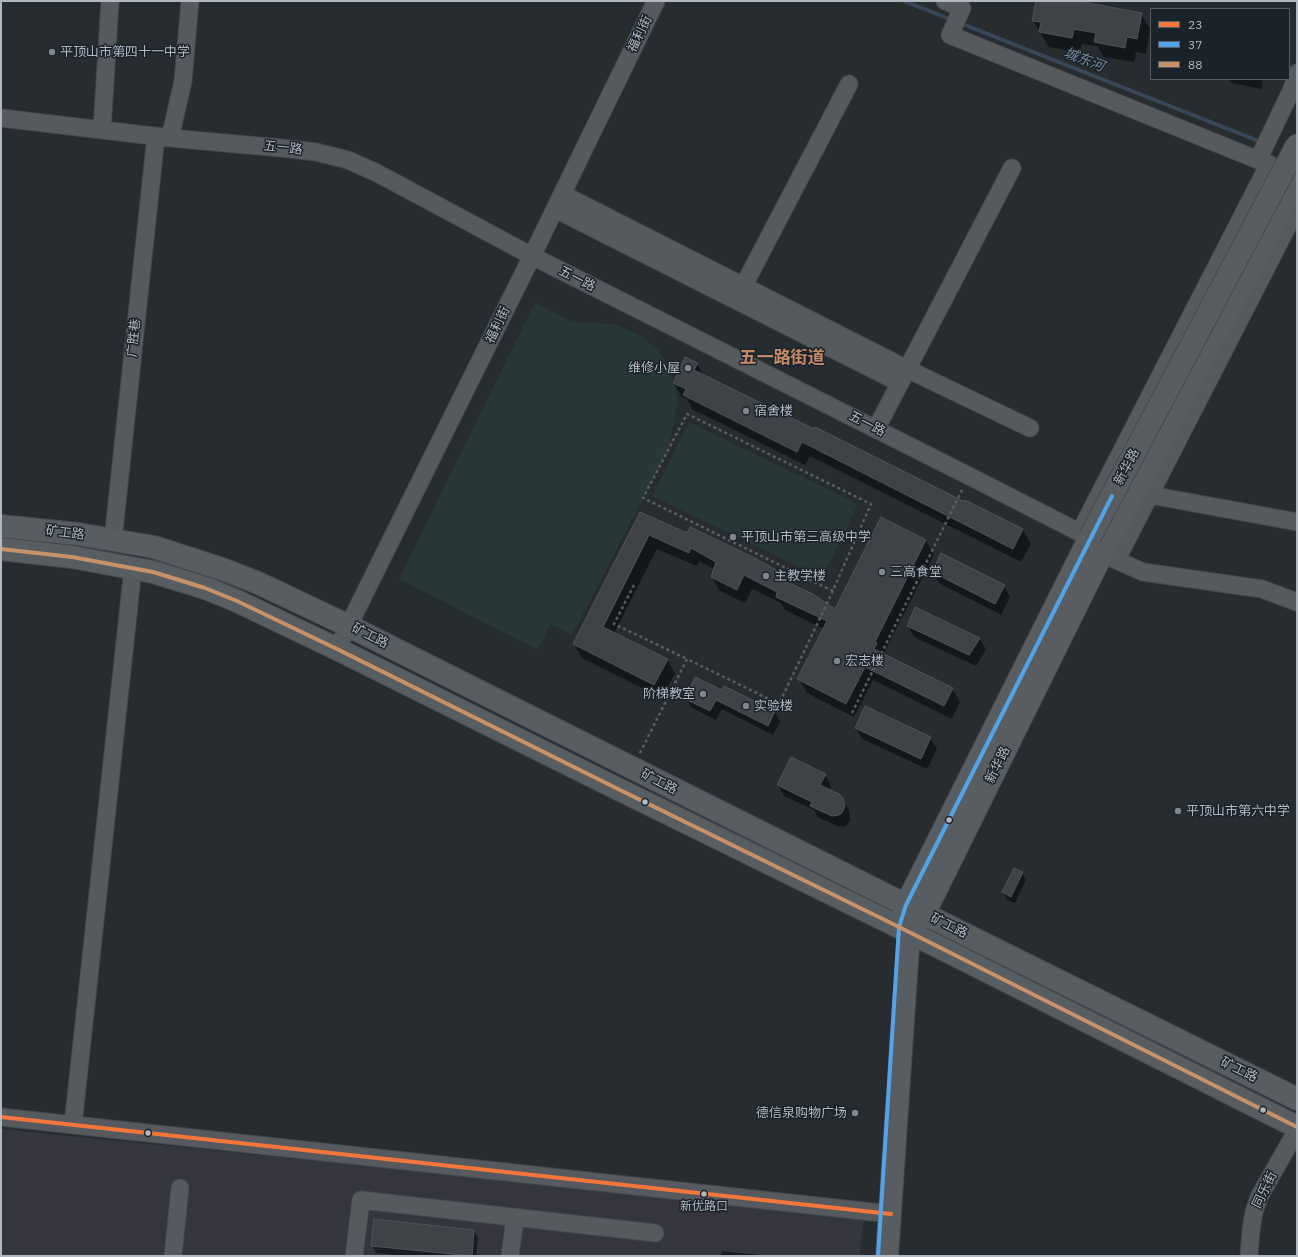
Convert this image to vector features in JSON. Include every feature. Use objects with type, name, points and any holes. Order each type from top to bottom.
[{"type":"main road","name":"新华路","points":[[887,1256],[886,1214],[904,929],[1100,544],[1297,145]]},
{"type":"main road","name":"新华路","points":[[1100,544],[1297,178]]},
{"type":"main road","name":"矿工路","points":[[1,526],[78,534],[154,547],[222,569],[256,582],[349,626],[1297,1099]]},
{"type":"main road","name":"矿工路","points":[[1,549],[72,557],[133,568],[172,577],[238,601],[904,929],[1297,1128]]},
{"type":"main road","name":"新华路","points":[[878,1256],[886,1214]]},
{"type":"street","points":[[102,130],[110,1]]},
{"type":"street","name":"广胜巷","points":[[112,540],[163,137],[183,81],[190,1]]},
{"type":"street","name":"福利街","points":[[337,649],[532,256],[656,1]]},
{"type":"street","points":[[945,1],[962,8],[950,35],[1264,162],[1297,178]]},
{"type":"street","points":[[1100,544],[1264,162],[1297,73]]},
{"type":"street","points":[[744,285],[849,84]]},
{"type":"street","name":"五一路","points":[[1,118],[163,137],[316,152],[348,160],[384,177],[532,256],[876,429],[1100,544],[1143,572],[1262,589],[1297,602]]},
{"type":"street","points":[[876,429],[1012,168]]},
{"type":"street","points":[[558,201],[744,285],[904,376]]},
{"type":"street","points":[[558,201],[904,376],[1030,428]]},
{"type":"street","points":[[1100,544],[1150,496],[1297,208]]},
{"type":"street","points":[[1150,496],[1297,522]]},
{"type":"street","points":[[72,1125],[133,568]]},
{"type":"street","points":[[1,1117],[886,1214]]},
{"type":"street","name":"同乐街","points":[[1249,1256],[1254,1212],[1259,1198],[1297,1128]]},
{"type":"street","points":[[173,1256],[180,1188]]},
{"type":"street","points":[[354,1256],[361,1200],[655,1233]]},
{"type":"street","points":[[510,1256],[514,1218]]},
{"type":"path","points":[[634,585],[614,624],[779,704],[833,591],[871,504],[687,414],[643,498],[833,591]]},
{"type":"path","points":[[852,713],[961,491]]},
{"type":"path","points":[[632,768],[687,659]]},
{"type":"shaded area","points":[[535,302],[572,322],[615,324],[643,337],[658,350],[668,366],[678,398],[672,433],[667,450],[572,635],[550,624],[538,650],[399,579]]},
{"type":"shaded area","points":[[689,422],[858,504],[822,578],[652,496]]},
{"type":"shaded area","points":[[1,1129],[864,1216],[860,1256],[1,1256]]},
{"type":"building","points":[[1036,1],[1077,1],[1142,13],[1137,39],[1127,37],[1125,48],[1094,42],[1096,33],[1074,29],[1072,38],[1039,32],[1041,22],[1032,21]]},
{"type":"building","points":[[685,357],[698,363],[694,370],[814,429],[815,427],[965,502],[965,500],[1023,529],[1013,549],[802,442],[797,452],[683,395],[686,389],[673,383]]},
{"type":"building","points":[[640,512],[687,533],[690,527],[753,557],[787,576],[785,581],[813,594],[835,609],[881,517],[926,540],[875,642],[877,643],[874,649],[953,688],[944,706],[865,667],[846,704],[797,679],[827,621],[776,597],[777,592],[744,575],[737,590],[711,577],[716,562],[691,548],[689,553],[649,535],[603,627],[668,659],[654,685],[573,644]]},
{"type":"building","points":[[941,553],[1005,585],[995,604],[932,572]]},
{"type":"building","points":[[915,607],[980,638],[969,655],[907,626]]},
{"type":"building","points":[[695,677],[722,690],[724,686],[775,711],[768,726],[716,700],[710,711],[685,699]]},
{"type":"building","points":[[865,706],[931,737],[921,759],[855,728]]},
{"type":"building","points":[[791,757],[826,774],[820,785],[839,794],[843,798],[845,806],[842,813],[832,816],[810,806],[812,802],[777,785]]},
{"type":"building","points":[[1014,868],[1023,872],[1011,897],[1002,892]]},
{"type":"building","points":[[374,1219],[474,1230],[472,1256],[371,1246]]},
{"type":"waterway","name":"城东河","points":[[904,1],[952,20]]},
{"type":"waterway","name":"城东河","points":[[960,23],[1256,140]]},
{"type":"transit line","name":"37","points":[[878,1256],[899,927],[906,905],[1112,496]]},
{"type":"transit line","name":"88","points":[[1,549],[72,557],[153,572],[205,588],[237,601],[899,927],[1297,1127]]},
{"type":"transit line","name":"23","points":[[1,1117],[891,1214]]},
{"type":"place","name":"平顶山市第四十一中学","points":[[52,52]]},
{"type":"place","name":"维修小屋","points":[[688,368]]},
{"type":"place","name":"宿舍楼","points":[[746,411]]},
{"type":"place","name":"平顶山市第三高级中学","points":[[733,537]]},
{"type":"place","name":"三高食堂","points":[[882,572]]},
{"type":"place","name":"主教学楼","points":[[766,576]]},
{"type":"place","name":"宏志楼","points":[[837,661]]},
{"type":"place","name":"阶梯教室","points":[[703,694]]},
{"type":"place","name":"实验楼","points":[[746,706]]},
{"type":"place","name":"平顶山市第六中学","points":[[1178,811]]},
{"type":"place","name":"德信泉购物广场","points":[[855,1113]]},
{"type":"place","name":"新优路口","points":[[704,1194]]},
{"type":"district","name":"五一路街道","points":[[782,358]]}]
